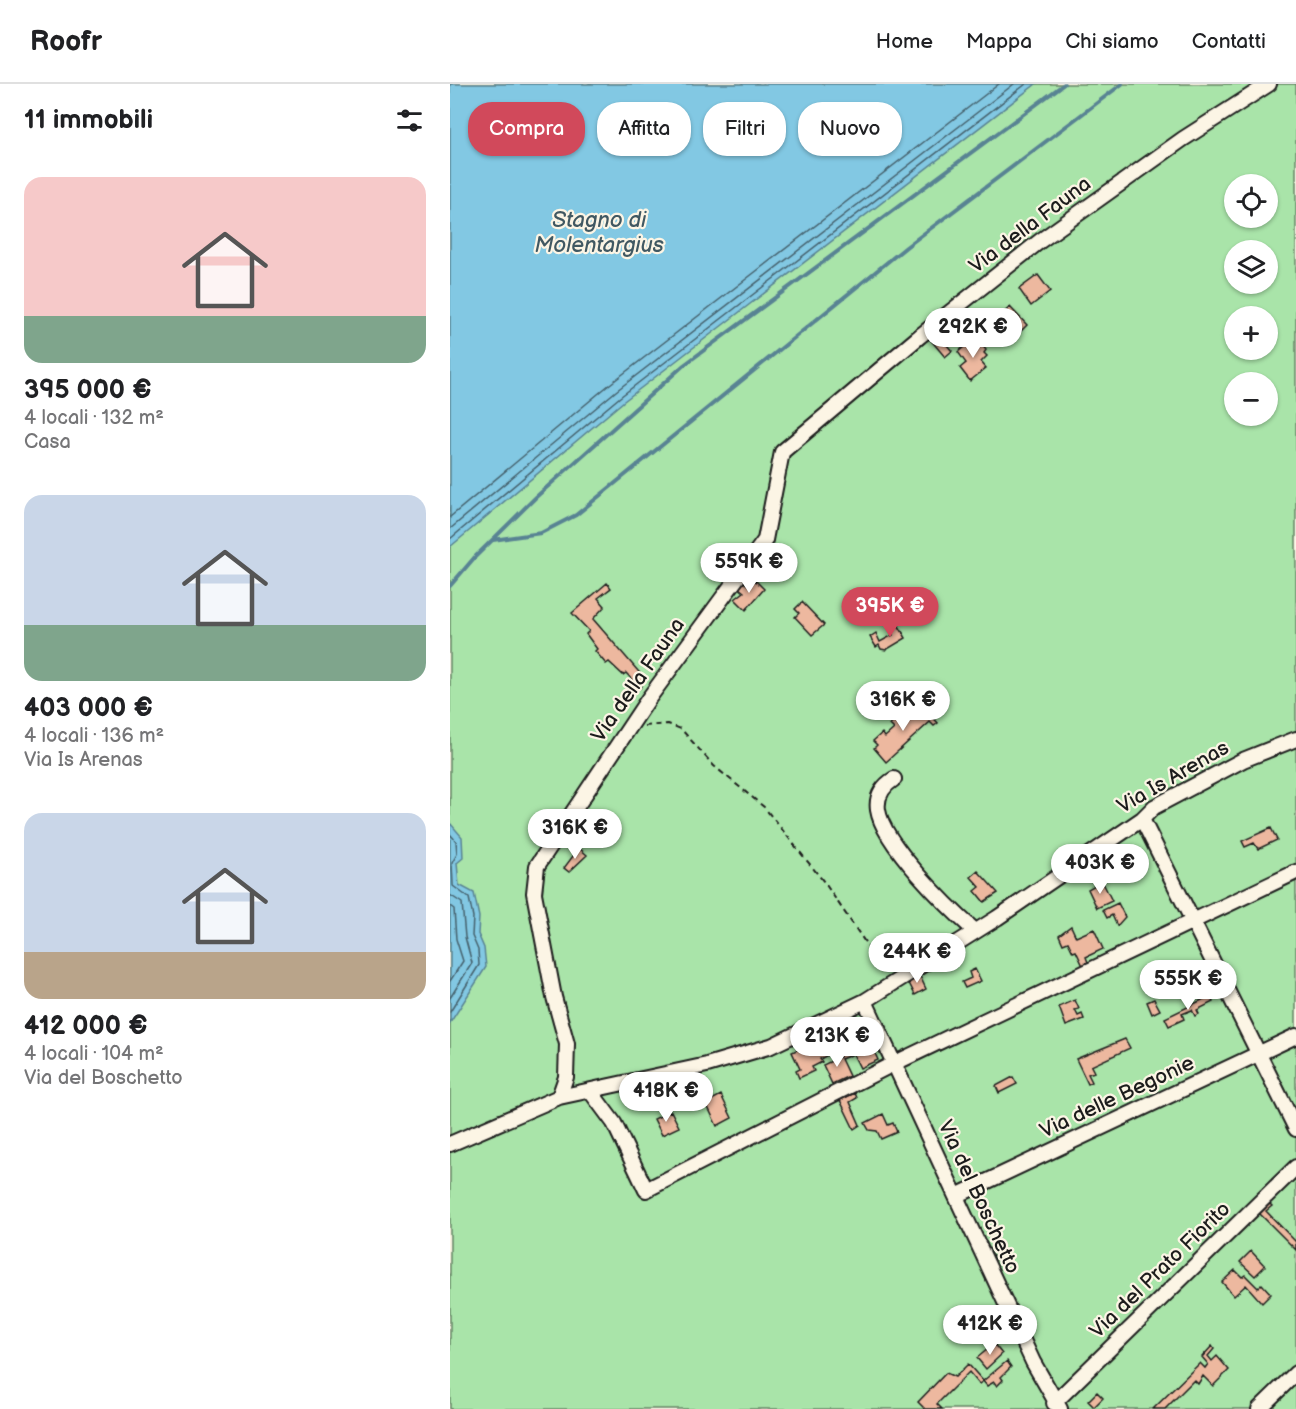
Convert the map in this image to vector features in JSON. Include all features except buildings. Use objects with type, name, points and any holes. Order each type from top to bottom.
[{"type":"street","name":"Via della Fauna","points":[[559,1097],[566,1077],[567,1044],[554,997],[534,893],[537,866],[635,720],[765,540],[782,452],[920,336],[1040,241],[1183,139],[1269,84]]},
{"type":"street","name":"Via Is Arenas","points":[[559,1097],[591,1092],[707,1065],[771,1046],[865,1001],[975,931],[1142,819],[1154,807],[1243,760],[1296,739]]},
{"type":"street","points":[[894,779],[886,784],[879,796],[878,811],[885,826],[918,873],[975,931]]},
{"type":"street","points":[[1142,819],[1296,1129]]},
{"type":"street","points":[[591,1092],[614,1123],[646,1190],[893,1064],[1296,872]]},
{"type":"street","name":"Via del Boschetto","points":[[865,1001],[1057,1406]]},
{"type":"street","name":"Via delle Begonie","points":[[956,1196],[1296,1036]]},
{"type":"street","points":[[450,1144],[559,1097]]},
{"type":"street","name":"Via del Prato Fiorito","points":[[1057,1406],[1296,1167]]},
{"type":"street","points":[[1259,1409],[1296,1373]]},
{"type":"path","points":[[635,720],[644,726],[668,724],[681,729],[714,766],[764,807],[824,882],[892,983]]},
{"type":"green space","points":[[450,84],[1296,84],[1296,1409],[450,1409]]},
{"type":"water","name":"Stagno di Molentargius","points":[[450,84],[1036,84],[624,401],[450,547]]},
{"type":"water","points":[[450,823],[462,837],[463,858],[457,863],[459,885],[474,893],[479,917],[478,934],[484,948],[486,967],[450,1023]]},
{"type":"waterway","points":[[450,586],[474,558],[536,497],[684,365],[1064,84]]},
{"type":"waterway","points":[[493,540],[541,533],[576,515],[906,247],[1122,84]]}]
